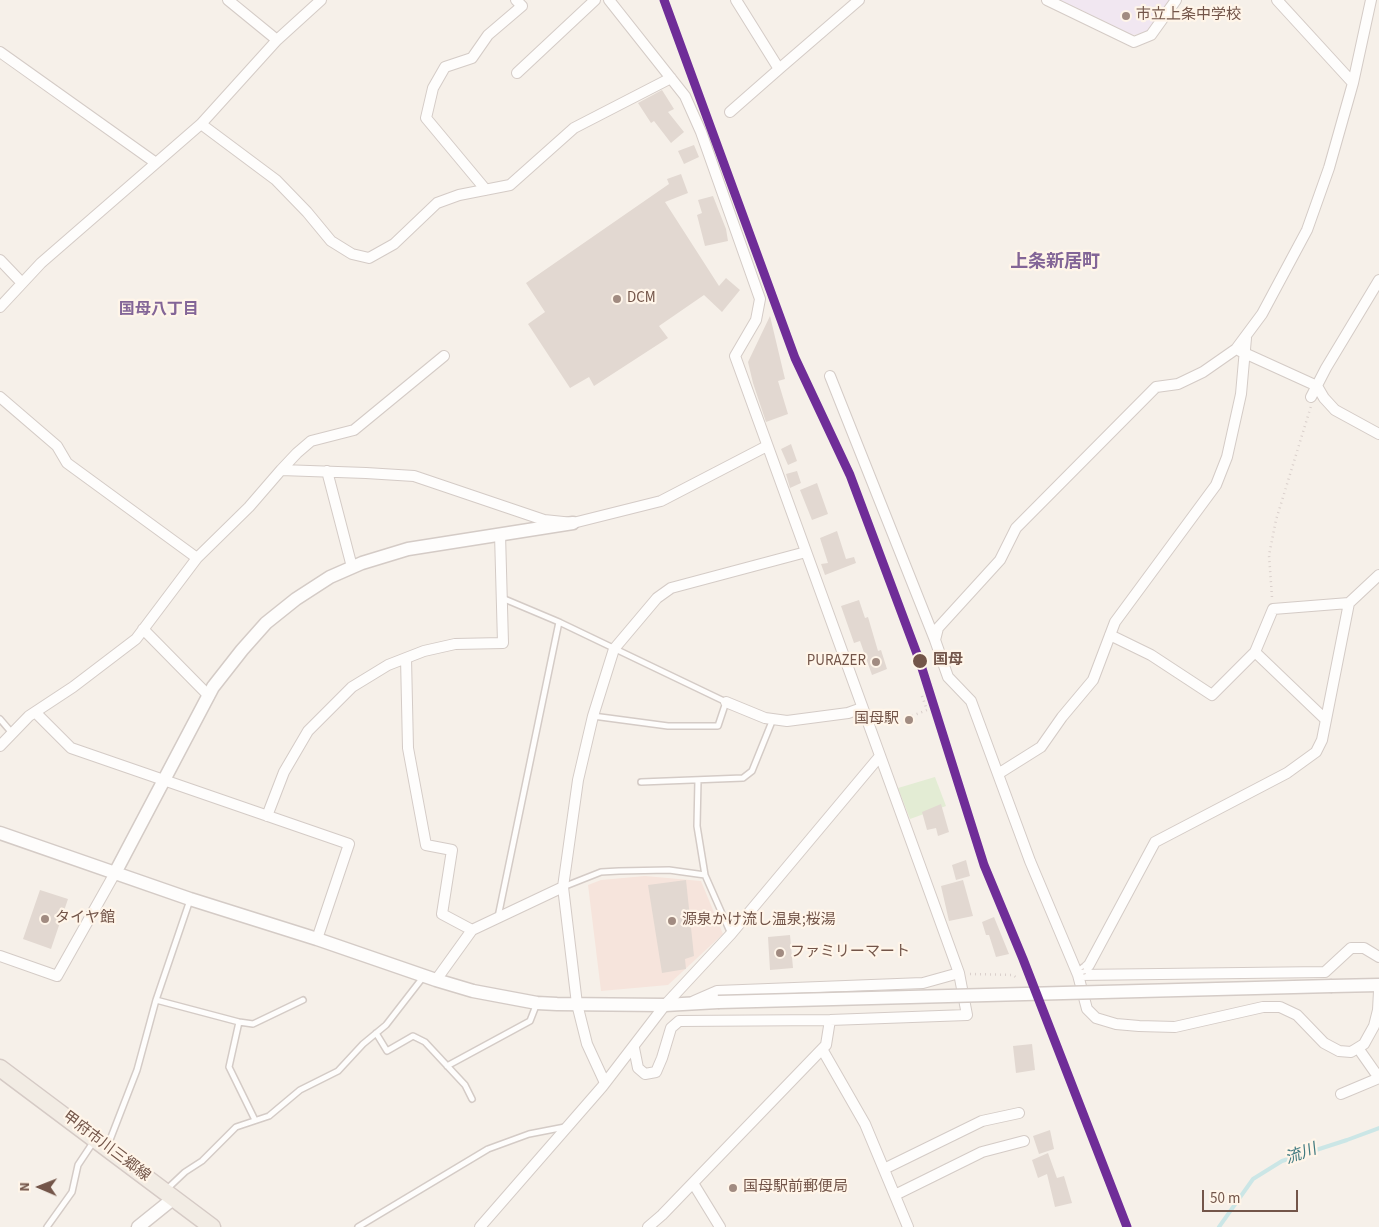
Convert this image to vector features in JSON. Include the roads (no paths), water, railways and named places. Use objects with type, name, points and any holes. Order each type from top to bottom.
[{"type":"main road","name":"甲府市川三郷線","points":[[0,1068],[212,1227]]},
{"type":"street","points":[[228,0],[277,40]]},
{"type":"street","points":[[0,307],[41,262],[201,124],[277,40],[320,0]]},
{"type":"street","points":[[486,190],[426,118],[432,88],[445,67],[472,58],[488,35],[522,6],[516,0]]},
{"type":"street","points":[[517,73],[595,0]]},
{"type":"street","points":[[609,0],[684,96],[701,132],[760,299],[756,320],[735,356],[959,973],[967,1015],[830,1020],[679,1021],[672,1028],[656,1072],[645,1074],[638,1068],[634,1048]]},
{"type":"street","points":[[736,0],[778,69]]},
{"type":"street","points":[[730,112],[859,0]]},
{"type":"street","points":[[1046,0],[1134,42],[1151,36],[1176,0]]},
{"type":"street","points":[[1277,0],[1353,83]]},
{"type":"street","points":[[998,774],[1041,748],[1062,717],[1092,680],[1115,622],[1216,485],[1229,448],[1241,394],[1240,351],[1246,336],[1262,314],[1307,230],[1329,168],[1353,83],[1370,4],[1362,0]]},
{"type":"street","points":[[0,52],[156,163]]},
{"type":"street","points":[[201,124],[276,180],[331,241],[352,254],[369,258],[394,244],[437,203],[459,195],[510,185],[574,128],[671,78]]},
{"type":"street","points":[[0,260],[22,283]]},
{"type":"street","points":[[1311,397],[1326,368],[1379,280]]},
{"type":"street","points":[[1240,351],[1317,386],[1324,398],[1335,410],[1379,434]]},
{"type":"street","points":[[935,640],[938,628],[1000,560],[1016,528],[1156,387],[1178,384],[1240,351]]},
{"type":"street","points":[[0,746],[29,716],[72,687],[136,639],[197,558],[249,507],[281,470],[311,441],[354,430],[444,356]]},
{"type":"street","points":[[830,376],[948,677],[971,701],[1030,862],[1082,977],[1087,1009],[1096,1018],[1116,1024],[1175,1027],[1263,1007],[1280,1008],[1297,1014],[1324,1043],[1339,1051],[1351,1052],[1364,1044],[1374,1026],[1378,1010],[1379,991]]},
{"type":"street","points":[[0,397],[57,446],[67,463],[197,558]]},
{"type":"street","points":[[0,956],[57,976],[214,687],[242,650],[266,623],[296,599],[330,577],[352,567],[408,549],[573,523],[661,501],[767,446]]},
{"type":"street","points":[[281,470],[414,476],[544,520],[573,523]]},
{"type":"street","points":[[327,472],[352,567]]},
{"type":"street","points":[[267,816],[284,772],[308,731],[352,687],[388,665],[424,651],[455,644],[502,643],[500,534]]},
{"type":"street","points":[[605,1084],[586,1044],[577,1004],[563,887],[578,780],[593,716],[614,649],[657,598],[672,588],[806,552]]},
{"type":"street","points":[[1082,977],[1155,842],[1287,773],[1316,752],[1322,740],[1349,603],[1379,574]]},
{"type":"street","points":[[1110,635],[1151,655],[1212,694],[1255,652],[1273,609],[1349,603]]},
{"type":"street","points":[[144,629],[209,696]]},
{"type":"street","points":[[1255,652],[1326,720]]},
{"type":"street","points":[[406,658],[408,748],[426,845],[452,850],[442,914],[472,930]]},
{"type":"street","points":[[726,702],[765,718],[787,721],[848,713],[862,708]]},
{"type":"street","points":[[35,712],[71,748],[348,844],[317,939]]},
{"type":"street","points":[[480,1227],[605,1084],[666,1005],[731,934],[880,756]]},
{"type":"street","points":[[0,832],[190,899],[317,939],[430,978],[473,991],[537,1003],[666,1005],[718,1002],[1379,985]]},
{"type":"street","points":[[430,978],[472,930],[563,887]]},
{"type":"street","points":[[1082,977],[1325,972],[1351,948],[1364,948],[1379,957]]},
{"type":"street","points":[[688,1004],[717,991],[923,983],[959,973]]},
{"type":"street","points":[[648,1227],[822,1050],[826,1045],[830,1020]]},
{"type":"street","points":[[1341,1094],[1379,1078],[1358,1048]]},
{"type":"street","points":[[822,1050],[865,1124],[908,1227]]},
{"type":"street","points":[[884,1168],[982,1121],[1019,1113]]},
{"type":"street","points":[[895,1196],[982,1152],[1024,1141]]},
{"type":"street","points":[[692,1183],[720,1227]]},
{"type":"street","points":[[138,1227],[169,1195]]},
{"type":"lane","points":[[502,598],[559,622],[726,702],[718,726],[668,726],[593,716]]},
{"type":"lane","points":[[498,917],[559,622]]},
{"type":"lane","points":[[641,782],[743,778],[752,771],[773,719]]},
{"type":"lane","points":[[0,720],[13,733]]},
{"type":"lane","points":[[698,780],[698,826],[705,875],[731,934]]},
{"type":"lane","points":[[563,887],[601,872],[669,870],[705,875]]},
{"type":"lane","points":[[47,1227],[72,1192],[78,1165],[101,1144],[137,1070],[156,1000],[190,899]]},
{"type":"lane","points":[[169,1195],[185,1172],[202,1161],[236,1127],[269,1116],[300,1090],[338,1071],[386,1025],[430,978]]},
{"type":"lane","points":[[156,1000],[253,1024],[303,1000]]},
{"type":"lane","points":[[447,1066],[530,1021],[537,1003]]},
{"type":"lane","points":[[239,1022],[229,1067],[255,1120]]},
{"type":"lane","points":[[376,1033],[387,1050],[413,1036],[425,1042],[465,1085],[472,1099]]},
{"type":"lane","points":[[358,1227],[488,1149],[529,1134],[567,1126]]},
{"type":"waterway","name":"流川","points":[[1219,1227],[1253,1179],[1282,1161],[1379,1128]]},
{"type":"place","name":"市立上条中学校","points":[[1126,16]]},
{"type":"place","name":"DCM","points":[[617,299]]},
{"type":"place","name":"国母","points":[[920,661]]},
{"type":"place","name":"PURAZER","points":[[876,662]]},
{"type":"place","name":"国母駅","points":[[909,720]]},
{"type":"place","name":"タイヤ館","points":[[45,919]]},
{"type":"place","name":"源泉かけ流し温泉;桜湯","points":[[672,921]]},
{"type":"place","name":"ファミリーマート","points":[[780,953]]},
{"type":"place","name":"国母駅前郵便局","points":[[733,1188]]},
{"type":"district","name":"上条新居町","points":[[1055,263]]},
{"type":"district","name":"国母八丁目","points":[[159,310]]}]
